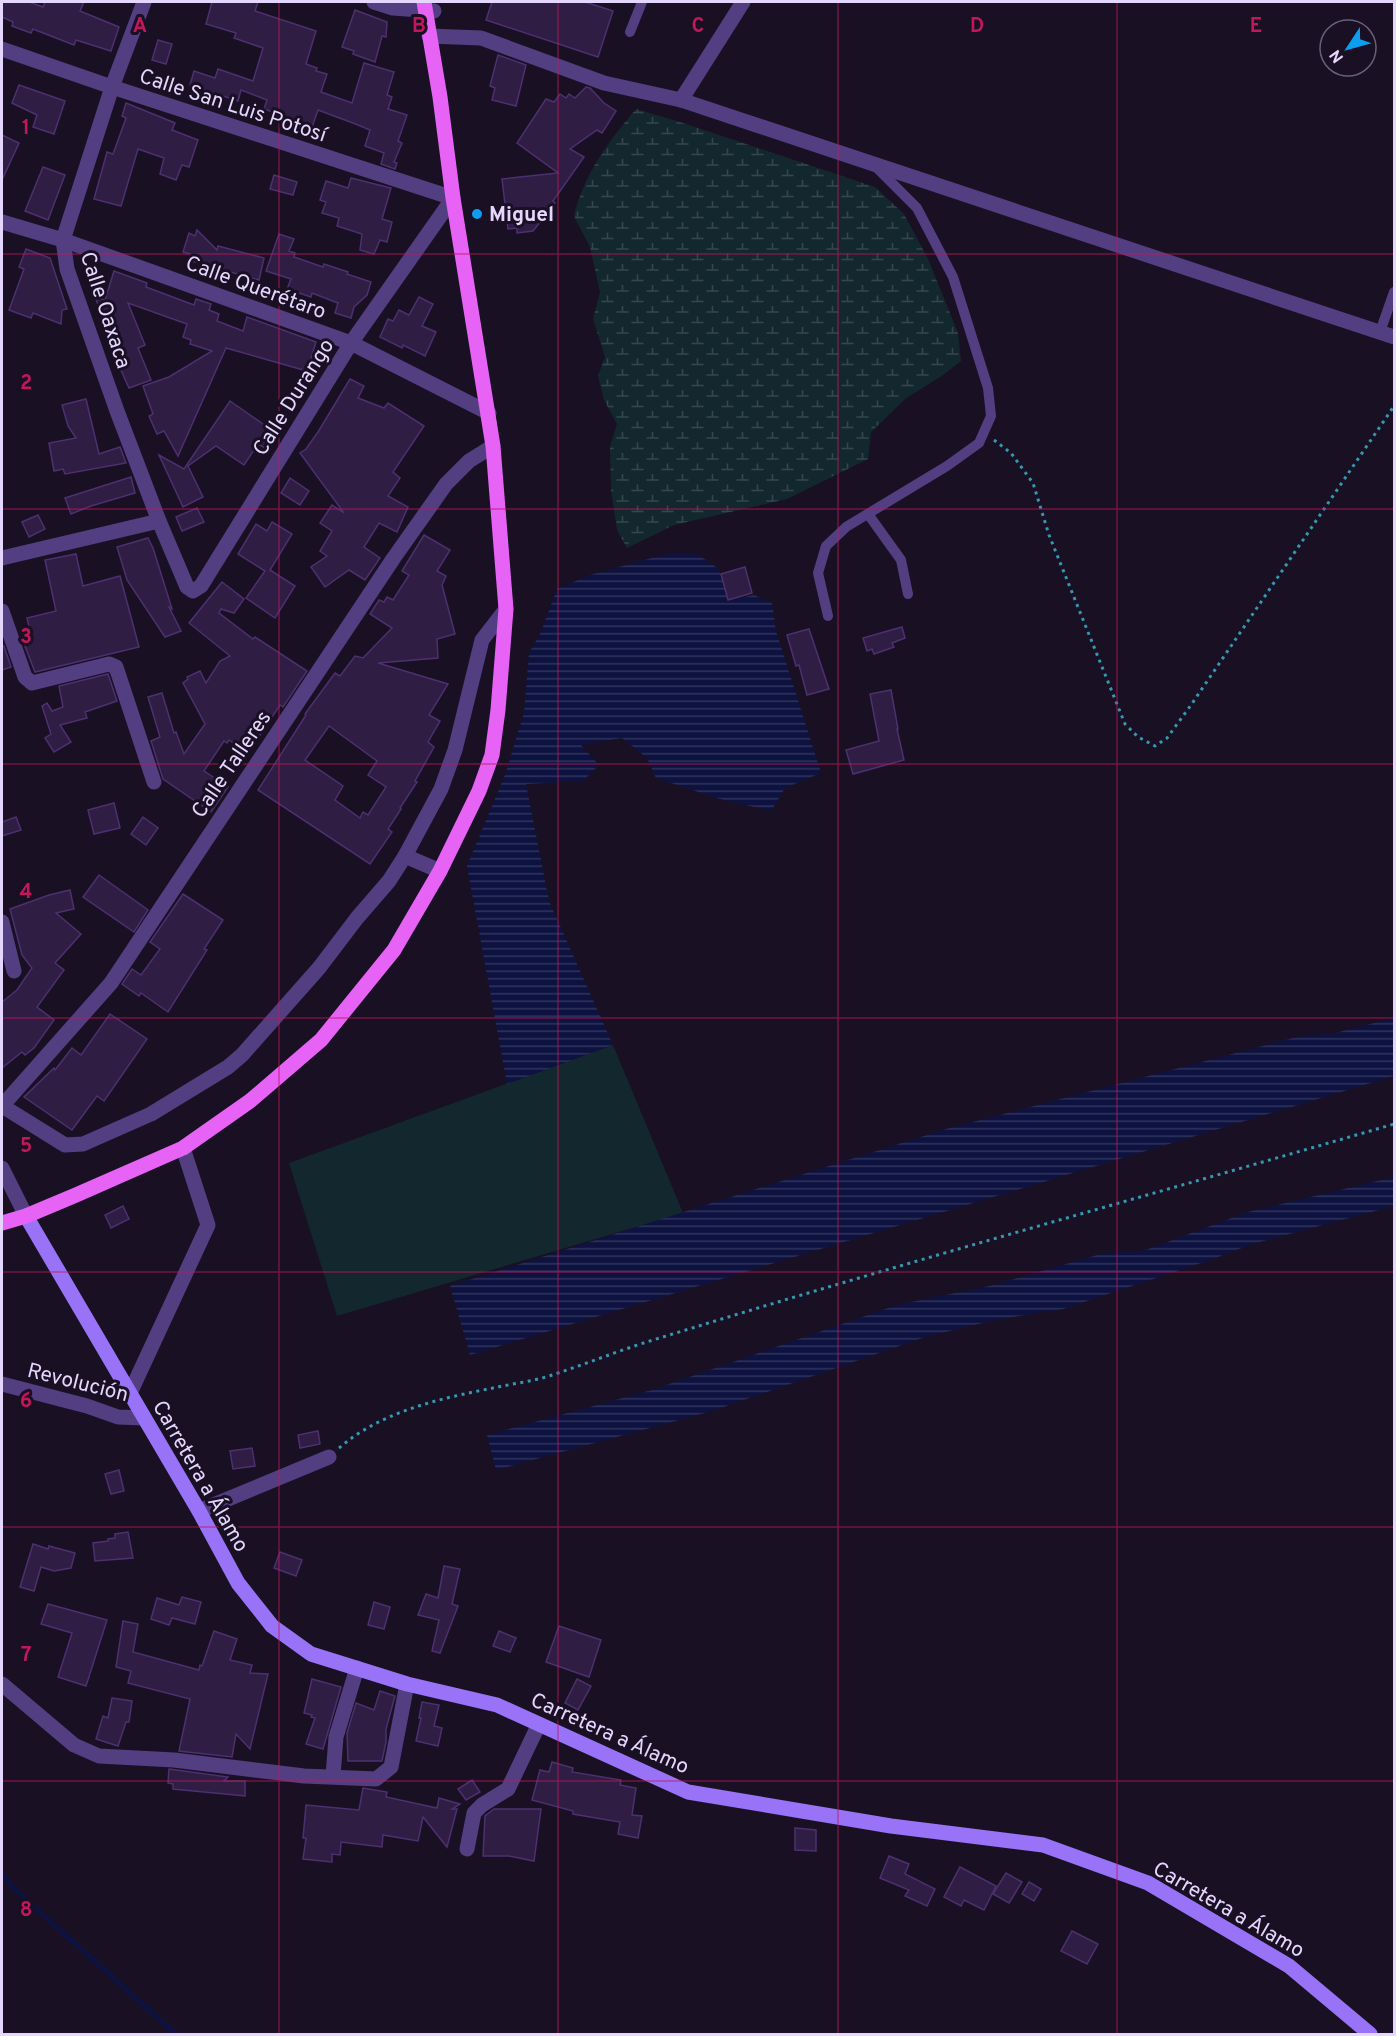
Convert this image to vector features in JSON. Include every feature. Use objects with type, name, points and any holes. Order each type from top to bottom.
[{"type":"main road","points":[[2,1223],[26,1216],[183,1148],[250,1101],[321,1040],[394,950],[440,871],[479,791],[492,755],[506,609],[493,446],[453,198],[429,6]]},
{"type":"main road","name":"Carretera a Álamo","points":[[26,1216],[199,1511],[238,1583],[272,1626],[311,1654],[407,1684],[497,1705],[687,1792],[891,1826],[1043,1845],[1148,1883],[1289,1965],[1370,2034]]},
{"type":"street","name":"Calle Oaxaca","points":[[144,2],[112,87],[63,240],[67,269],[159,521],[187,587],[193,591]]},
{"type":"street","points":[[374,2],[393,8],[429,6]]},
{"type":"street","points":[[681,100],[743,2]]},
{"type":"street","points":[[433,36],[481,38],[604,83],[681,100],[1387,335]]},
{"type":"street","name":"Calle San Luis Potosí","points":[[2,49],[453,198]]},
{"type":"street","name":"Calle Durango","points":[[193,591],[201,586],[351,343],[453,198]]},
{"type":"street","name":"Calle Querétaro","points":[[2,222],[63,240],[351,343],[489,413]]},
{"type":"street","name":"Calle Talleres","points":[[2,1106],[111,983],[386,569],[446,484],[469,461],[493,446]]},
{"type":"street","points":[[2,558],[159,521]]},
{"type":"street","points":[[2,1106],[64,1145],[83,1144],[151,1114],[228,1067],[320,968],[357,918],[389,881],[405,856],[441,789],[455,750],[482,640],[506,609]]},
{"type":"street","points":[[2,611],[25,678],[32,683],[109,664],[116,667],[154,782]]},
{"type":"street","points":[[405,856],[440,871]]},
{"type":"street","points":[[2,922],[14,971]]},
{"type":"street","points":[[130,1394],[208,1225],[183,1148]]},
{"type":"street","points":[[2,1168],[26,1216]]},
{"type":"street","name":"Revolución","points":[[2,1384],[87,1406],[118,1417],[144,1418]]},
{"type":"street","points":[[199,1511],[329,1457]]},
{"type":"street","points":[[333,1776],[336,1737],[357,1668]]},
{"type":"street","points":[[2,1684],[74,1745],[99,1756],[174,1760],[304,1776],[376,1779],[392,1767],[407,1684]]},
{"type":"street","points":[[467,1849],[474,1813],[482,1804],[508,1789],[539,1724]]},
{"type":"lane","points":[[630,33],[642,2]]},
{"type":"lane","points":[[828,616],[818,573],[826,546],[846,527],[946,466],[979,442],[991,416],[988,388],[953,277],[917,208],[873,165]]},
{"type":"lane","points":[[1387,335],[1395,292]]},
{"type":"lane","points":[[868,514],[901,560],[908,594]]},
{"type":"path","points":[[984,432],[1011,453],[1033,483],[1049,535],[1125,724],[1137,737],[1155,746],[1167,738],[1191,705],[1395,406]]},
{"type":"path","points":[[329,1457],[350,1438],[380,1419],[453,1396],[549,1377],[661,1338],[995,1238],[1156,1194],[1395,1124]]},
{"type":"green space","points":[[636,109],[875,187],[904,214],[928,259],[958,333],[961,361],[905,399],[871,432],[868,459],[787,499],[674,525],[627,548],[617,530],[611,490],[610,446],[617,424],[604,400],[598,376],[605,357],[593,319],[600,292],[590,247],[574,216],[591,172],[616,133]]},
{"type":"green space","points":[[613,1045],[683,1213],[337,1316],[289,1163]]},
{"type":"shaded area","points":[[670,553],[697,554],[719,569],[728,601],[754,595],[772,603],[776,631],[821,773],[785,788],[771,811],[720,799],[656,778],[647,758],[622,738],[581,745],[599,765],[583,781],[526,784],[549,901],[613,1045],[507,1084],[467,866],[505,775],[524,713],[529,653],[541,632],[557,589],[590,575]]},
{"type":"shaded area","points":[[1394,1018],[1394,1076],[470,1355],[450,1286],[946,1129],[1301,1036],[1335,1033]]},
{"type":"shaded area","points":[[1394,1177],[1394,1206],[1252,1244],[1063,1309],[995,1320],[925,1337],[712,1411],[496,1470],[487,1435],[652,1390],[897,1305],[994,1285],[1104,1253],[1143,1251],[1248,1212]]},
{"type":"building","points":[[2,2],[29,2],[43,7],[45,2],[84,2],[80,11],[119,27],[111,51],[76,40],[74,45],[33,29],[31,33],[12,26],[13,22],[2,17]]},
{"type":"building","points":[[212,2],[258,2],[255,11],[316,31],[306,64],[317,68],[316,71],[327,74],[321,92],[352,103],[364,63],[394,72],[387,95],[392,97],[388,109],[407,115],[398,141],[402,143],[394,162],[397,163],[395,169],[381,164],[384,153],[365,146],[370,130],[353,123],[318,110],[310,133],[288,126],[290,118],[264,109],[267,100],[241,90],[238,101],[190,85],[194,71],[215,78],[218,69],[253,81],[263,48],[234,38],[236,33],[206,24]]},
{"type":"building","points":[[492,2],[585,2],[613,11],[598,57],[486,20]]},
{"type":"building","points":[[355,10],[387,22],[386,37],[382,36],[375,62],[353,54],[354,51],[342,47]]},
{"type":"building","points":[[158,40],[172,44],[166,64],[152,60]]},
{"type":"building","points":[[498,55],[526,65],[516,106],[492,100],[495,88],[490,86]]},
{"type":"building","points":[[19,85],[65,101],[54,134],[33,127],[37,115],[12,103]]},
{"type":"building","points":[[586,87],[616,111],[602,133],[597,130],[570,149],[584,157],[553,201],[555,203],[533,231],[517,233],[517,228],[508,229],[502,179],[558,173],[517,143],[546,99],[554,102],[560,94],[566,98],[569,94],[575,98]]},
{"type":"building","points":[[126,103],[175,123],[172,130],[198,140],[189,167],[182,165],[176,180],[160,174],[164,158],[138,149],[121,206],[94,199],[107,152],[113,154],[126,118],[122,116]]},
{"type":"building","points":[[2,135],[19,143],[2,180]]},
{"type":"building","points":[[43,167],[65,175],[48,220],[25,211]]},
{"type":"building","points":[[274,175],[297,182],[293,195],[270,189]]},
{"type":"building","points":[[351,178],[391,188],[382,219],[392,222],[387,242],[380,240],[374,254],[360,250],[362,234],[337,226],[339,218],[322,213],[326,202],[320,200],[326,181],[348,188]]},
{"type":"building","points":[[197,230],[217,250],[218,246],[264,258],[259,280],[188,260],[190,254],[183,252],[189,233],[195,236]]},
{"type":"building","points":[[279,234],[294,239],[289,251],[295,253],[294,257],[323,267],[324,264],[371,282],[367,295],[354,307],[351,318],[335,313],[338,303],[312,293],[311,297],[287,289],[291,279],[266,271]]},
{"type":"building","points":[[26,249],[50,258],[67,309],[62,310],[61,324],[33,313],[31,318],[9,310],[24,269],[19,267]]},
{"type":"building","points":[[114,271],[147,283],[146,287],[194,305],[196,299],[211,304],[209,310],[219,314],[217,321],[243,331],[247,317],[316,342],[307,371],[226,348],[178,456],[164,431],[157,434],[149,416],[153,414],[143,386],[169,377],[212,351],[190,344],[191,340],[183,337],[187,324],[128,303],[145,345],[138,348],[151,380],[129,388],[115,357],[118,356],[95,297],[105,300]]},
{"type":"building","points":[[419,297],[433,304],[422,326],[436,332],[425,356],[380,337],[388,319],[393,321],[399,310],[409,315]]},
{"type":"building","points":[[350,379],[364,386],[358,398],[384,408],[388,403],[424,426],[393,472],[400,478],[388,496],[408,507],[397,532],[379,523],[364,547],[380,558],[365,580],[349,570],[325,587],[311,567],[327,556],[320,551],[332,531],[320,523],[332,505],[344,513],[300,453],[306,449],[318,432]]},
{"type":"building","points":[[86,399],[99,454],[120,447],[126,463],[65,474],[63,469],[54,471],[49,443],[76,438],[68,426],[62,405]]},
{"type":"building","points":[[230,401],[266,426],[268,423],[280,431],[267,449],[258,444],[244,465],[216,446],[188,466],[203,497],[183,507],[159,455],[184,469]]},
{"type":"building","points":[[131,477],[135,493],[71,514],[65,498]]},
{"type":"building","points":[[290,478],[309,491],[300,505],[281,493]]},
{"type":"building","points":[[197,508],[204,522],[182,531],[176,517]]},
{"type":"building","points":[[38,515],[45,529],[29,537],[22,522]]},
{"type":"building","points":[[272,522],[292,534],[270,570],[295,586],[275,618],[246,598],[265,571],[238,554],[256,524],[267,531]]},
{"type":"building","points":[[424,535],[450,550],[437,571],[446,576],[442,585],[455,634],[437,639],[438,658],[378,663],[448,684],[429,715],[440,721],[428,742],[434,747],[415,781],[417,782],[388,829],[392,832],[370,864],[258,790],[305,714],[335,673],[340,676],[355,656],[363,658],[392,628],[370,614],[379,600],[384,602],[387,597],[393,600],[409,575],[402,571]],"holes":[[[329,726],[377,761],[368,775],[386,787],[368,815],[363,812],[360,818],[335,800],[343,786],[305,760]]]},
{"type":"building","points":[[148,538],[172,609],[169,607],[181,631],[165,637],[127,580],[117,547]]},
{"type":"building","points":[[76,554],[83,586],[120,576],[139,647],[35,672],[23,641],[32,639],[27,618],[56,611],[45,560]]},
{"type":"building","points":[[745,567],[752,593],[728,600],[721,574]]},
{"type":"building","points":[[222,582],[244,599],[234,613],[221,609],[219,613],[253,639],[255,637],[307,671],[283,707],[280,705],[248,753],[229,740],[227,743],[224,741],[204,771],[228,787],[211,812],[163,779],[151,741],[160,737],[148,697],[162,693],[174,733],[176,732],[184,754],[205,724],[183,683],[188,679],[187,677],[200,671],[206,683],[220,661],[230,656],[189,623]]},
{"type":"building","points":[[902,627],[905,638],[892,643],[894,647],[874,654],[872,649],[867,651],[863,638]]},
{"type":"building","points":[[809,629],[829,689],[807,695],[799,665],[796,666],[787,635]]},
{"type":"building","points":[[2,646],[4,646],[11,667],[2,670]]},
{"type":"building","points":[[108,674],[117,701],[85,712],[87,718],[60,725],[71,742],[54,752],[45,738],[51,734],[42,706],[47,703],[52,711],[63,707],[59,686]]},
{"type":"building","points":[[891,690],[904,760],[853,774],[846,750],[879,741],[870,694]]},
{"type":"building","points":[[114,803],[120,828],[94,834],[88,810]]},
{"type":"building","points":[[16,817],[21,830],[2,836],[2,822]]},
{"type":"building","points":[[143,817],[158,828],[146,845],[131,834]]},
{"type":"building","points":[[99,875],[148,910],[134,932],[83,897]]},
{"type":"building","points":[[70,890],[74,909],[56,913],[81,934],[55,963],[64,970],[37,1007],[54,1020],[34,1048],[25,1055],[22,1052],[2,1068],[2,1002],[17,990],[32,968],[22,955],[10,909]]},
{"type":"building","points":[[183,894],[223,920],[168,1012],[141,993],[139,996],[122,984],[132,969],[141,975],[160,949],[150,942]]},
{"type":"building","points":[[110,1014],[147,1039],[104,1101],[97,1096],[72,1130],[24,1097],[54,1068],[55,1070],[72,1048],[81,1055]]},
{"type":"building","points":[[123,1206],[129,1219],[111,1228],[105,1215]]},
{"type":"building","points":[[318,1431],[320,1444],[300,1448],[298,1435]]},
{"type":"building","points":[[252,1448],[255,1466],[233,1469],[230,1451]]},
{"type":"building","points":[[119,1470],[124,1491],[111,1494],[105,1474]]},
{"type":"building","points":[[128,1532],[133,1558],[95,1561],[93,1543],[108,1541],[108,1539],[115,1538],[115,1534]]},
{"type":"building","points":[[33,1544],[75,1553],[71,1568],[54,1571],[41,1567],[34,1591],[20,1587]]},
{"type":"building","points":[[280,1552],[302,1560],[296,1576],[274,1568]]},
{"type":"building","points":[[444,1566],[460,1569],[452,1604],[458,1606],[440,1653],[432,1651],[439,1620],[418,1615],[426,1594],[438,1598]]},
{"type":"building","points":[[182,1597],[201,1602],[195,1624],[172,1618],[169,1625],[151,1619],[157,1598],[179,1605]]},
{"type":"building","points":[[374,1602],[390,1607],[384,1629],[368,1625]]},
{"type":"building","points":[[48,1604],[107,1620],[86,1686],[58,1677],[72,1633],[41,1624]]},
{"type":"building","points":[[123,1621],[138,1624],[133,1652],[199,1670],[214,1631],[237,1639],[230,1660],[252,1665],[250,1673],[268,1674],[250,1749],[236,1734],[232,1757],[179,1751],[190,1699],[128,1683],[131,1671],[116,1667]]},
{"type":"building","points":[[559,1626],[601,1640],[589,1677],[546,1662]]},
{"type":"building","points":[[499,1631],[516,1638],[510,1652],[493,1646]]},
{"type":"building","points":[[312,1679],[341,1687],[323,1749],[306,1744],[315,1718],[304,1713]]},
{"type":"building","points":[[577,1679],[591,1686],[578,1710],[565,1703]]},
{"type":"building","points":[[380,1691],[395,1696],[386,1729],[382,1761],[348,1761],[347,1733],[356,1703],[374,1710]]},
{"type":"building","points":[[112,1698],[132,1701],[129,1722],[126,1722],[118,1746],[96,1739],[103,1716],[108,1718]]},
{"type":"building","points":[[422,1702],[439,1705],[434,1726],[442,1728],[438,1746],[416,1741]]},
{"type":"building","points":[[552,1762],[573,1768],[572,1772],[621,1780],[620,1785],[636,1788],[632,1815],[642,1816],[638,1838],[618,1834],[620,1822],[573,1814],[573,1811],[532,1800],[540,1770],[549,1772]]},
{"type":"building","points":[[169,1769],[228,1777],[224,1781],[245,1781],[245,1796],[173,1789],[173,1784],[168,1783]]},
{"type":"building","points":[[472,1780],[480,1792],[466,1800],[458,1789]]},
{"type":"building","points":[[363,1788],[387,1792],[386,1797],[437,1808],[439,1798],[460,1804],[452,1809],[457,1809],[447,1847],[423,1817],[418,1841],[383,1835],[382,1847],[341,1842],[340,1855],[332,1854],[332,1862],[303,1859],[306,1838],[303,1838],[306,1805],[359,1810]]},
{"type":"building","points":[[494,1809],[541,1809],[534,1861],[509,1856],[483,1856],[485,1816]]},
{"type":"building","points":[[795,1828],[816,1830],[816,1851],[795,1850]]},
{"type":"building","points":[[889,1856],[909,1864],[905,1874],[935,1889],[927,1906],[905,1896],[909,1890],[880,1878]]},
{"type":"building","points":[[960,1867],[996,1886],[984,1910],[964,1900],[961,1906],[944,1897]]},
{"type":"building","points":[[1006,1873],[1022,1882],[1009,1903],[993,1894]]},
{"type":"building","points":[[1029,1882],[1041,1889],[1034,1901],[1022,1894]]},
{"type":"building","points":[[1072,1931],[1098,1944],[1087,1964],[1061,1951]]},
{"type":"waterway","points":[[2,1873],[12,1887],[176,2034]]},
{"type":"place","name":"Miguel","points":[[477,214]]}]
